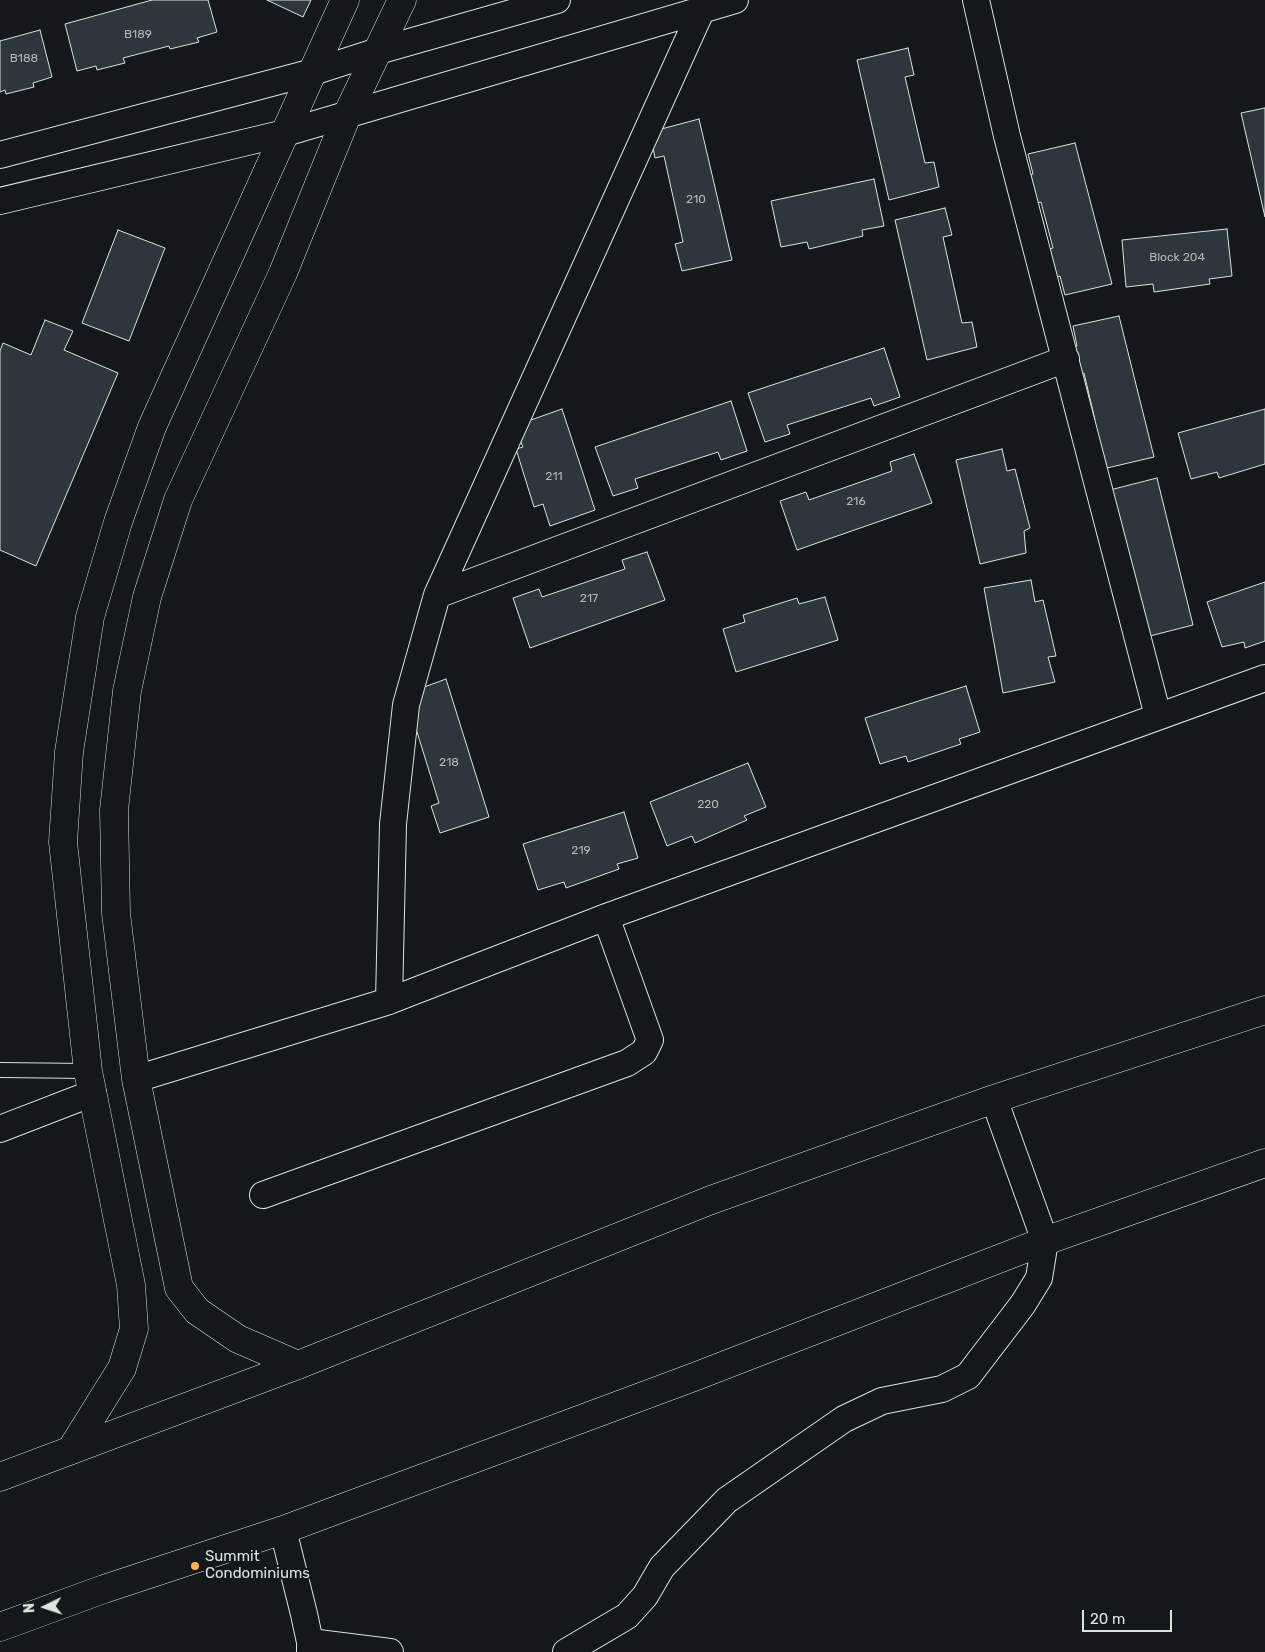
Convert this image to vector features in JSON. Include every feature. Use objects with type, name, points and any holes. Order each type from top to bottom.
[{"type":"main road","points":[[72,1450],[122,1368],[134,1329],[131,1285],[90,1082],[63,842],[69,752],[90,617],[118,522],[152,427],[345,0]]},
{"type":"main road","points":[[298,1365],[238,1340],[197,1311],[179,1288],[136,1079],[116,913],[114,810],[127,691],[147,597],[178,500],[283,273],[347,115],[402,0]]},
{"type":"main road","points":[[0,1477],[298,1365],[711,1200],[994,1099],[1265,1010]]},
{"type":"main road","points":[[0,1627],[104,1589],[283,1530],[704,1374],[1045,1241],[1265,1163]]},
{"type":"street","points":[[0,155],[313,72],[378,51],[557,0]]},
{"type":"street","points":[[0,201],[285,133],[735,0]]},
{"type":"street","points":[[976,0],[1007,136],[1158,716]]},
{"type":"street","points":[[389,1001],[392,824],[406,705],[437,595],[702,9]]},
{"type":"street","points":[[437,595],[1066,359]]},
{"type":"street","points":[[136,1079],[389,1001],[606,918],[1265,678]]},
{"type":"street","points":[[263,1195],[627,1063],[644,1052],[650,1040],[606,918]]},
{"type":"street","points":[[0,1129],[90,1082]]},
{"type":"street","points":[[566,1652],[627,1616],[645,1596],[662,1567],[727,1500],[844,1419],[882,1401],[942,1389],[968,1376],[1023,1304],[1039,1278],[1045,1241],[994,1099]]},
{"type":"street","points":[[283,1530],[310,1647],[390,1652]]},
{"type":"lane","points":[[0,1070],[90,1082]]},
{"type":"building","points":[[152,0],[208,0],[217,32],[197,38],[199,42],[170,49],[169,46],[123,58],[125,63],[97,70],[96,66],[77,71],[65,24]]},
{"type":"building","points":[[267,0],[311,0],[303,17]]},
{"type":"building","points":[[40,30],[52,77],[33,83],[34,87],[6,94],[5,90],[0,92],[0,41]]},
{"type":"building","points":[[908,48],[914,75],[905,77],[925,163],[934,162],[939,187],[889,200],[857,60]]},
{"type":"building","points":[[1265,108],[1265,217],[1241,113]]},
{"type":"building","points":[[699,119],[732,260],[682,271],[675,244],[683,242],[664,156],[655,158],[650,132]]},
{"type":"building","points":[[1075,143],[1112,284],[1065,295],[1060,276],[1056,277],[1049,249],[1053,248],[1041,202],[1036,203],[1029,175],[1033,174],[1028,154]]},
{"type":"building","points":[[874,179],[884,226],[862,230],[863,236],[809,249],[807,242],[781,247],[771,201]]},
{"type":"building","points":[[945,208],[952,235],[943,237],[962,323],[972,322],[977,347],[927,360],[895,220]]},
{"type":"building","points":[[1227,229],[1232,276],[1209,279],[1210,284],[1154,292],[1153,284],[1126,287],[1122,240]]},
{"type":"building","points":[[118,230],[165,248],[129,341],[82,323]]},
{"type":"building","points":[[1119,316],[1154,457],[1107,468],[1102,449],[1098,449],[1092,421],[1095,420],[1084,373],[1079,375],[1072,347],[1077,346],[1073,326]]},
{"type":"building","points":[[45,320],[73,331],[64,350],[118,373],[36,566],[0,550],[0,351],[3,343],[31,355]]},
{"type":"building","points":[[884,348],[900,397],[874,406],[871,398],[787,425],[790,434],[765,442],[748,393]]},
{"type":"building","points":[[731,401],[747,451],[721,460],[718,452],[635,479],[638,488],[613,496],[595,447]]},
{"type":"building","points":[[562,409],[595,510],[550,526],[543,504],[534,507],[516,449],[523,447],[514,426]]},
{"type":"building","points":[[1265,409],[1265,464],[1219,478],[1217,472],[1191,479],[1178,433]]},
{"type":"building","points":[[1002,449],[1007,471],[1015,469],[1030,528],[1024,531],[1026,553],[980,564],[956,460]]},
{"type":"building","points":[[914,454],[932,503],[797,550],[780,501],[806,492],[809,500],[892,471],[890,462]]},
{"type":"building","points":[[1157,478],[1193,625],[1146,637],[1110,490]]},
{"type":"building","points":[[647,552],[665,600],[530,648],[513,598],[539,589],[542,597],[625,569],[622,560]]},
{"type":"building","points":[[1031,580],[1035,602],[1043,600],[1056,656],[1048,657],[1055,682],[1003,693],[984,588]]},
{"type":"building","points":[[1265,582],[1265,641],[1245,648],[1244,642],[1222,647],[1207,602]]},
{"type":"building","points":[[825,597],[838,640],[736,672],[723,629],[745,622],[743,615],[797,598],[799,604]]},
{"type":"building","points":[[446,679],[489,817],[440,833],[431,806],[439,803],[413,719],[397,697]]},
{"type":"building","points":[[966,686],[980,732],[959,739],[961,744],[908,762],[906,756],[880,764],[865,718]]},
{"type":"building","points":[[748,763],[766,807],[744,816],[747,820],[695,843],[692,836],[667,846],[650,802]]},
{"type":"building","points":[[624,812],[638,858],[617,864],[619,869],[566,888],[564,882],[538,890],[523,844]]},
{"type":"place","name":"Summit Condominiums","points":[[195,1566]]}]
